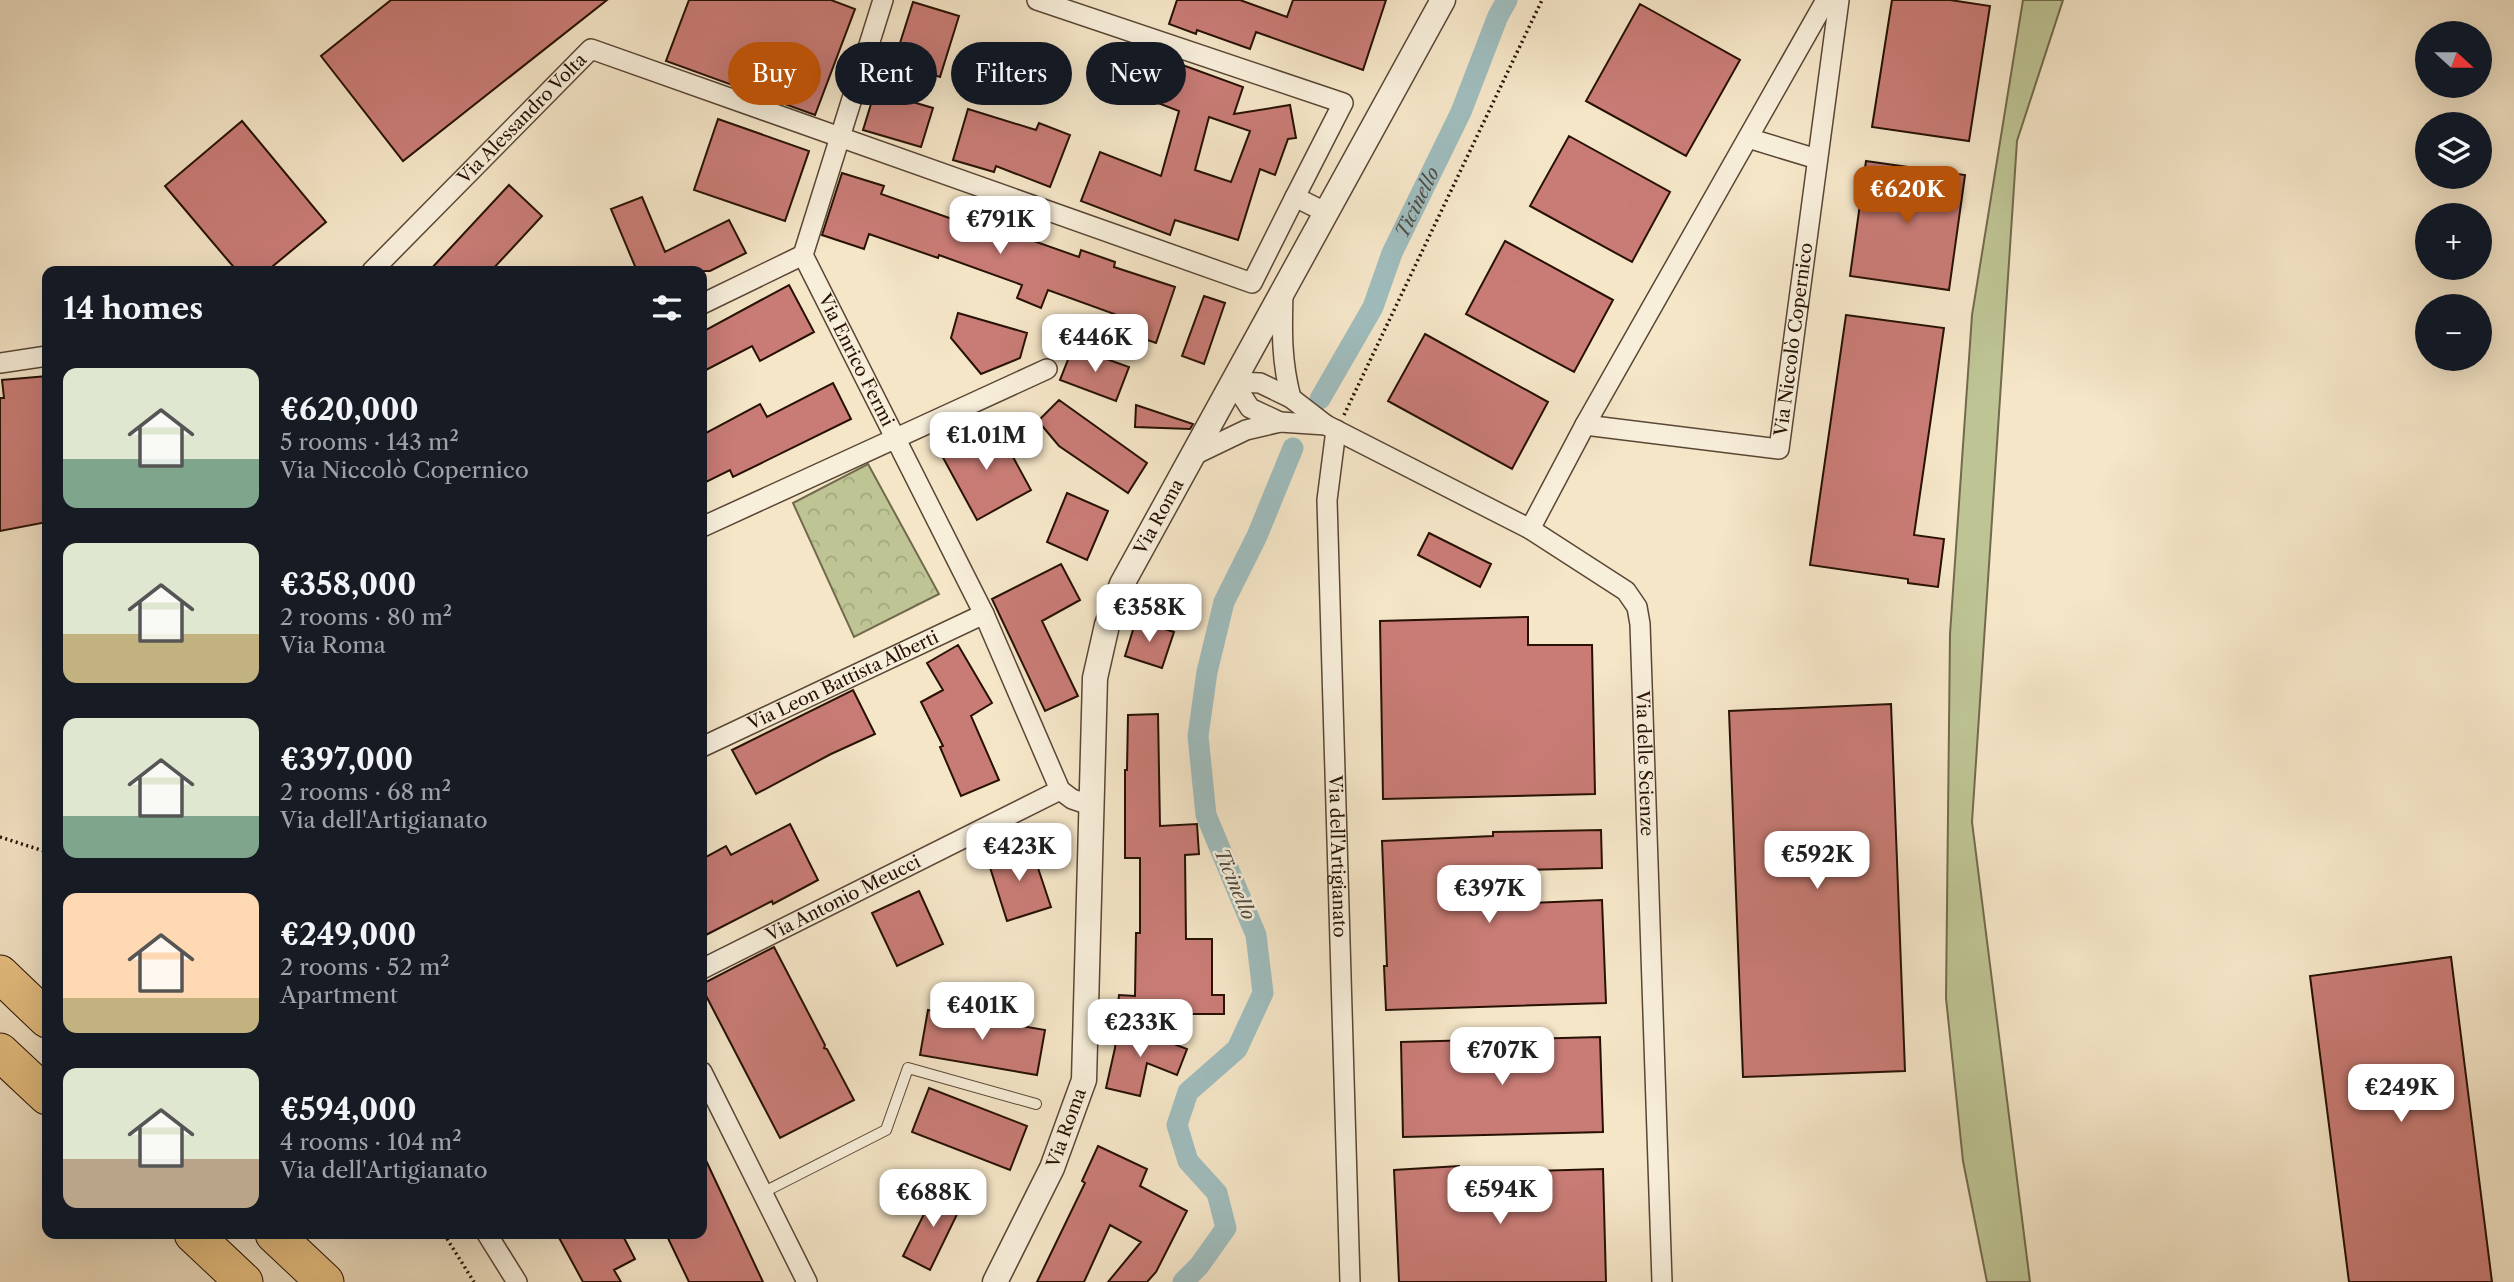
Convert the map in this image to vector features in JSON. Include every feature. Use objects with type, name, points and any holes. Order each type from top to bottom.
[{"type":"highway","points":[[0,974],[42,1014]]},
{"type":"highway","points":[[0,1052],[42,1091]]},
{"type":"highway","points":[[198,1239],[244,1282]]},
{"type":"highway","points":[[279,1239],[325,1282]]},
{"type":"street","points":[[707,302],[803,255],[883,0]]},
{"type":"street","points":[[1037,0],[1343,103],[1295,197],[1325,212]]},
{"type":"street","name":"Via Roma","points":[[995,1282],[1052,1168],[1084,1080],[1095,678],[1107,625],[1122,584],[1443,0]]},
{"type":"street","points":[[1530,529],[1585,425],[1826,0]]},
{"type":"street","name":"Via Niccolò Copernico","points":[[1585,425],[1779,450],[1839,0]]},
{"type":"street","name":"Via Alessandro Volta","points":[[377,266],[591,49],[1252,283],[1295,197]]},
{"type":"street","points":[[1748,138],[1817,159]]},
{"type":"street","name":"Via Enrico Fermi","points":[[803,255],[984,614],[1060,790]]},
{"type":"street","points":[[1283,290],[1281,346],[1283,369],[1291,398]]},
{"type":"street","points":[[0,363],[42,357]]},
{"type":"street","points":[[707,525],[1047,369]]},
{"type":"street","name":"Via delle Scienze","points":[[1233,382],[1250,408],[1280,422],[1331,428]]},
{"type":"street","name":"Via delle Scienze","points":[[1233,382],[1260,383],[1291,398],[1331,428],[1530,529],[1626,591],[1637,607],[1662,1282]]},
{"type":"street","name":"Via delle Scienze","points":[[1192,456],[1247,430],[1280,422]]},
{"type":"street","name":"Via dell'Artigianato","points":[[1331,428],[1327,500],[1350,1282]]},
{"type":"street","name":"Via Leon Battista Alberti","points":[[707,745],[984,614]]},
{"type":"street","points":[[1060,790],[1072,799],[1090,805]]},
{"type":"street","name":"Via Antonio Meucci","points":[[707,966],[1060,790]]},
{"type":"street","points":[[707,1082],[807,1282]]},
{"type":"street","points":[[490,1239],[517,1282]]},
{"type":"lane","points":[[762,1193],[886,1130],[908,1068],[1036,1104]]},
{"type":"path","points":[[1331,428],[1542,0]]},
{"type":"path","points":[[0,837],[42,850]]},
{"type":"path","points":[[447,1239],[474,1282]]},
{"type":"green space","points":[[2023,0],[2063,0],[2017,141],[1972,822],[2030,1282],[1987,1282],[1963,1161],[1946,998],[1950,634],[1972,315]]},
{"type":"green space","points":[[868,464],[939,594],[854,637],[793,503]]},
{"type":"building","points":[[391,0],[607,0],[403,161],[321,56]]},
{"type":"building","points":[[689,0],[831,0],[855,9],[843,42],[835,42],[835,62],[821,99],[821,42],[728,42],[728,83],[666,61]]},
{"type":"building","points":[[1177,0],[1240,0],[1287,17],[1293,0],[1386,0],[1363,70],[1256,32],[1250,49],[1197,30],[1196,34],[1169,24]]},
{"type":"building","points":[[1892,0],[1950,0],[1990,6],[1969,141],[1872,127]]},
{"type":"building","points":[[913,2],[959,16],[940,77],[937,76],[937,42],[900,42]]},
{"type":"building","points":[[1640,4],[1740,60],[1686,156],[1586,101]]},
{"type":"building","points":[[1186,66],[1243,87],[1234,114],[1290,105],[1296,138],[1288,139],[1275,175],[1260,169],[1238,240],[1175,220],[1170,235],[1081,201],[1100,152],[1161,176],[1179,111],[1163,105],[1186,105]],"holes":[[[1209,117],[1250,131],[1231,182],[1195,170]]]},
{"type":"building","points":[[787,105],[819,105],[815,115]]},
{"type":"building","points":[[871,105],[923,105],[933,108],[921,147],[863,130]]},
{"type":"building","points":[[968,109],[1036,130],[1039,123],[1070,135],[1050,187],[996,166],[994,172],[953,160]]},
{"type":"building","points":[[718,119],[809,151],[785,221],[694,190]]},
{"type":"building","points":[[242,121],[326,222],[273,266],[233,266],[165,186]]},
{"type":"building","points":[[1569,136],[1670,192],[1632,262],[1530,206]]},
{"type":"building","points":[[1866,161],[1965,175],[1949,290],[1850,276]]},
{"type":"building","points":[[842,173],[884,186],[881,194],[972,226],[974,220],[1079,257],[1081,250],[1115,262],[1114,267],[1175,287],[1156,343],[1116,329],[1120,316],[1048,290],[1041,308],[1017,298],[1022,285],[939,255],[938,258],[869,234],[864,249],[822,235]]},
{"type":"building","points":[[509,185],[542,216],[496,266],[434,266]]},
{"type":"building","points":[[642,197],[665,252],[729,220],[746,253],[710,271],[707,271],[707,266],[635,266],[611,209]]},
{"type":"building","points":[[1505,241],[1613,300],[1574,372],[1466,314]]},
{"type":"building","points":[[789,285],[814,332],[760,361],[752,346],[707,369],[707,329]]},
{"type":"building","points":[[1204,296],[1225,303],[1204,364],[1182,356]]},
{"type":"building","points":[[958,313],[1027,333],[1020,358],[981,374],[951,338]]},
{"type":"building","points":[[1846,315],[1944,328],[1914,535],[1944,539],[1938,587],[1908,583],[1908,579],[1810,565]]},
{"type":"building","points":[[1425,334],[1548,402],[1512,469],[1388,401]]},
{"type":"building","points":[[1073,347],[1129,367],[1116,401],[1060,380]]},
{"type":"building","points":[[42,376],[42,523],[0,531],[0,398],[4,398],[2,380]]},
{"type":"building","points":[[833,383],[851,419],[733,477],[730,470],[707,482],[707,432],[760,404],[767,417]]},
{"type":"building","points":[[1059,400],[1147,463],[1128,493],[1059,446],[1038,421]]},
{"type":"building","points":[[1136,405],[1193,424],[1190,429],[1135,427]]},
{"type":"building","points":[[995,424],[1031,490],[977,520],[941,454]]},
{"type":"building","points":[[1067,493],[1108,511],[1087,560],[1047,542]]},
{"type":"building","points":[[1429,533],[1491,564],[1480,587],[1418,555]]},
{"type":"building","points":[[1061,564],[1080,600],[1042,621],[1078,696],[1045,711],[992,599]]},
{"type":"building","points":[[1528,617],[1528,645],[1592,645],[1595,794],[1383,799],[1380,621]]},
{"type":"building","points":[[1136,620],[1174,632],[1162,668],[1125,656]]},
{"type":"building","points":[[958,645],[992,703],[971,716],[999,780],[961,796],[940,747],[943,746],[921,702],[943,690],[927,663]]},
{"type":"building","points":[[853,690],[875,734],[756,794],[732,750]]},
{"type":"building","points":[[1891,704],[1905,1071],[1743,1077],[1729,711]]},
{"type":"building","points":[[1158,714],[1160,826],[1197,824],[1199,854],[1185,855],[1186,939],[1212,939],[1212,995],[1224,995],[1224,1014],[1117,1014],[1119,995],[1135,996],[1136,933],[1140,933],[1140,858],[1125,858],[1128,715]]},
{"type":"building","points":[[790,824],[818,880],[707,934],[707,856],[726,846],[731,855]]},
{"type":"building","points":[[1601,830],[1602,868],[1478,871],[1479,905],[1602,900],[1606,1003],[1386,1010],[1382,841],[1493,836],[1493,832]]},
{"type":"building","points":[[1030,844],[1051,907],[1007,921],[987,858]]},
{"type":"building","points":[[919,891],[943,944],[897,966],[872,913]]},
{"type":"building","points":[[774,947],[825,1045],[824,1048],[854,1100],[780,1138],[707,998],[707,981]]},
{"type":"building","points":[[2451,957],[2492,1282],[2349,1282],[2310,976]]},
{"type":"building","points":[[928,1010],[1045,1030],[1037,1075],[920,1055]]},
{"type":"building","points":[[1117,1022],[1187,1049],[1177,1075],[1147,1063],[1140,1096],[1106,1088],[1115,1048]]},
{"type":"building","points":[[1600,1037],[1603,1132],[1403,1137],[1401,1042]]},
{"type":"building","points":[[929,1088],[1027,1126],[1010,1170],[912,1132]]},
{"type":"building","points":[[1098,1146],[1147,1169],[1140,1186],[1187,1211],[1156,1272],[1147,1282],[1108,1282],[1141,1242],[1110,1225],[1084,1282],[1037,1282],[1085,1183],[1082,1181]]},
{"type":"building","points":[[707,1163],[763,1282],[689,1282],[668,1239],[707,1239]]},
{"type":"building","points":[[1459,1166],[1460,1173],[1603,1169],[1606,1282],[1399,1282],[1394,1170]]},
{"type":"building","points":[[937,1188],[963,1202],[930,1270],[903,1256]]},
{"type":"building","points":[[560,1239],[625,1239],[635,1259],[614,1270],[621,1282],[583,1282]]},
{"type":"waterway","name":"Ticinello","points":[[1320,399],[1373,307],[1392,253],[1461,112],[1498,16],[1507,0]]},
{"type":"waterway","name":"Ticinello","points":[[1183,1282],[1199,1266],[1226,1228],[1217,1193],[1188,1161],[1177,1125],[1188,1092],[1237,1049],[1263,993],[1256,935],[1206,815],[1198,736],[1207,672],[1224,602],[1257,536],[1293,448]]}]
